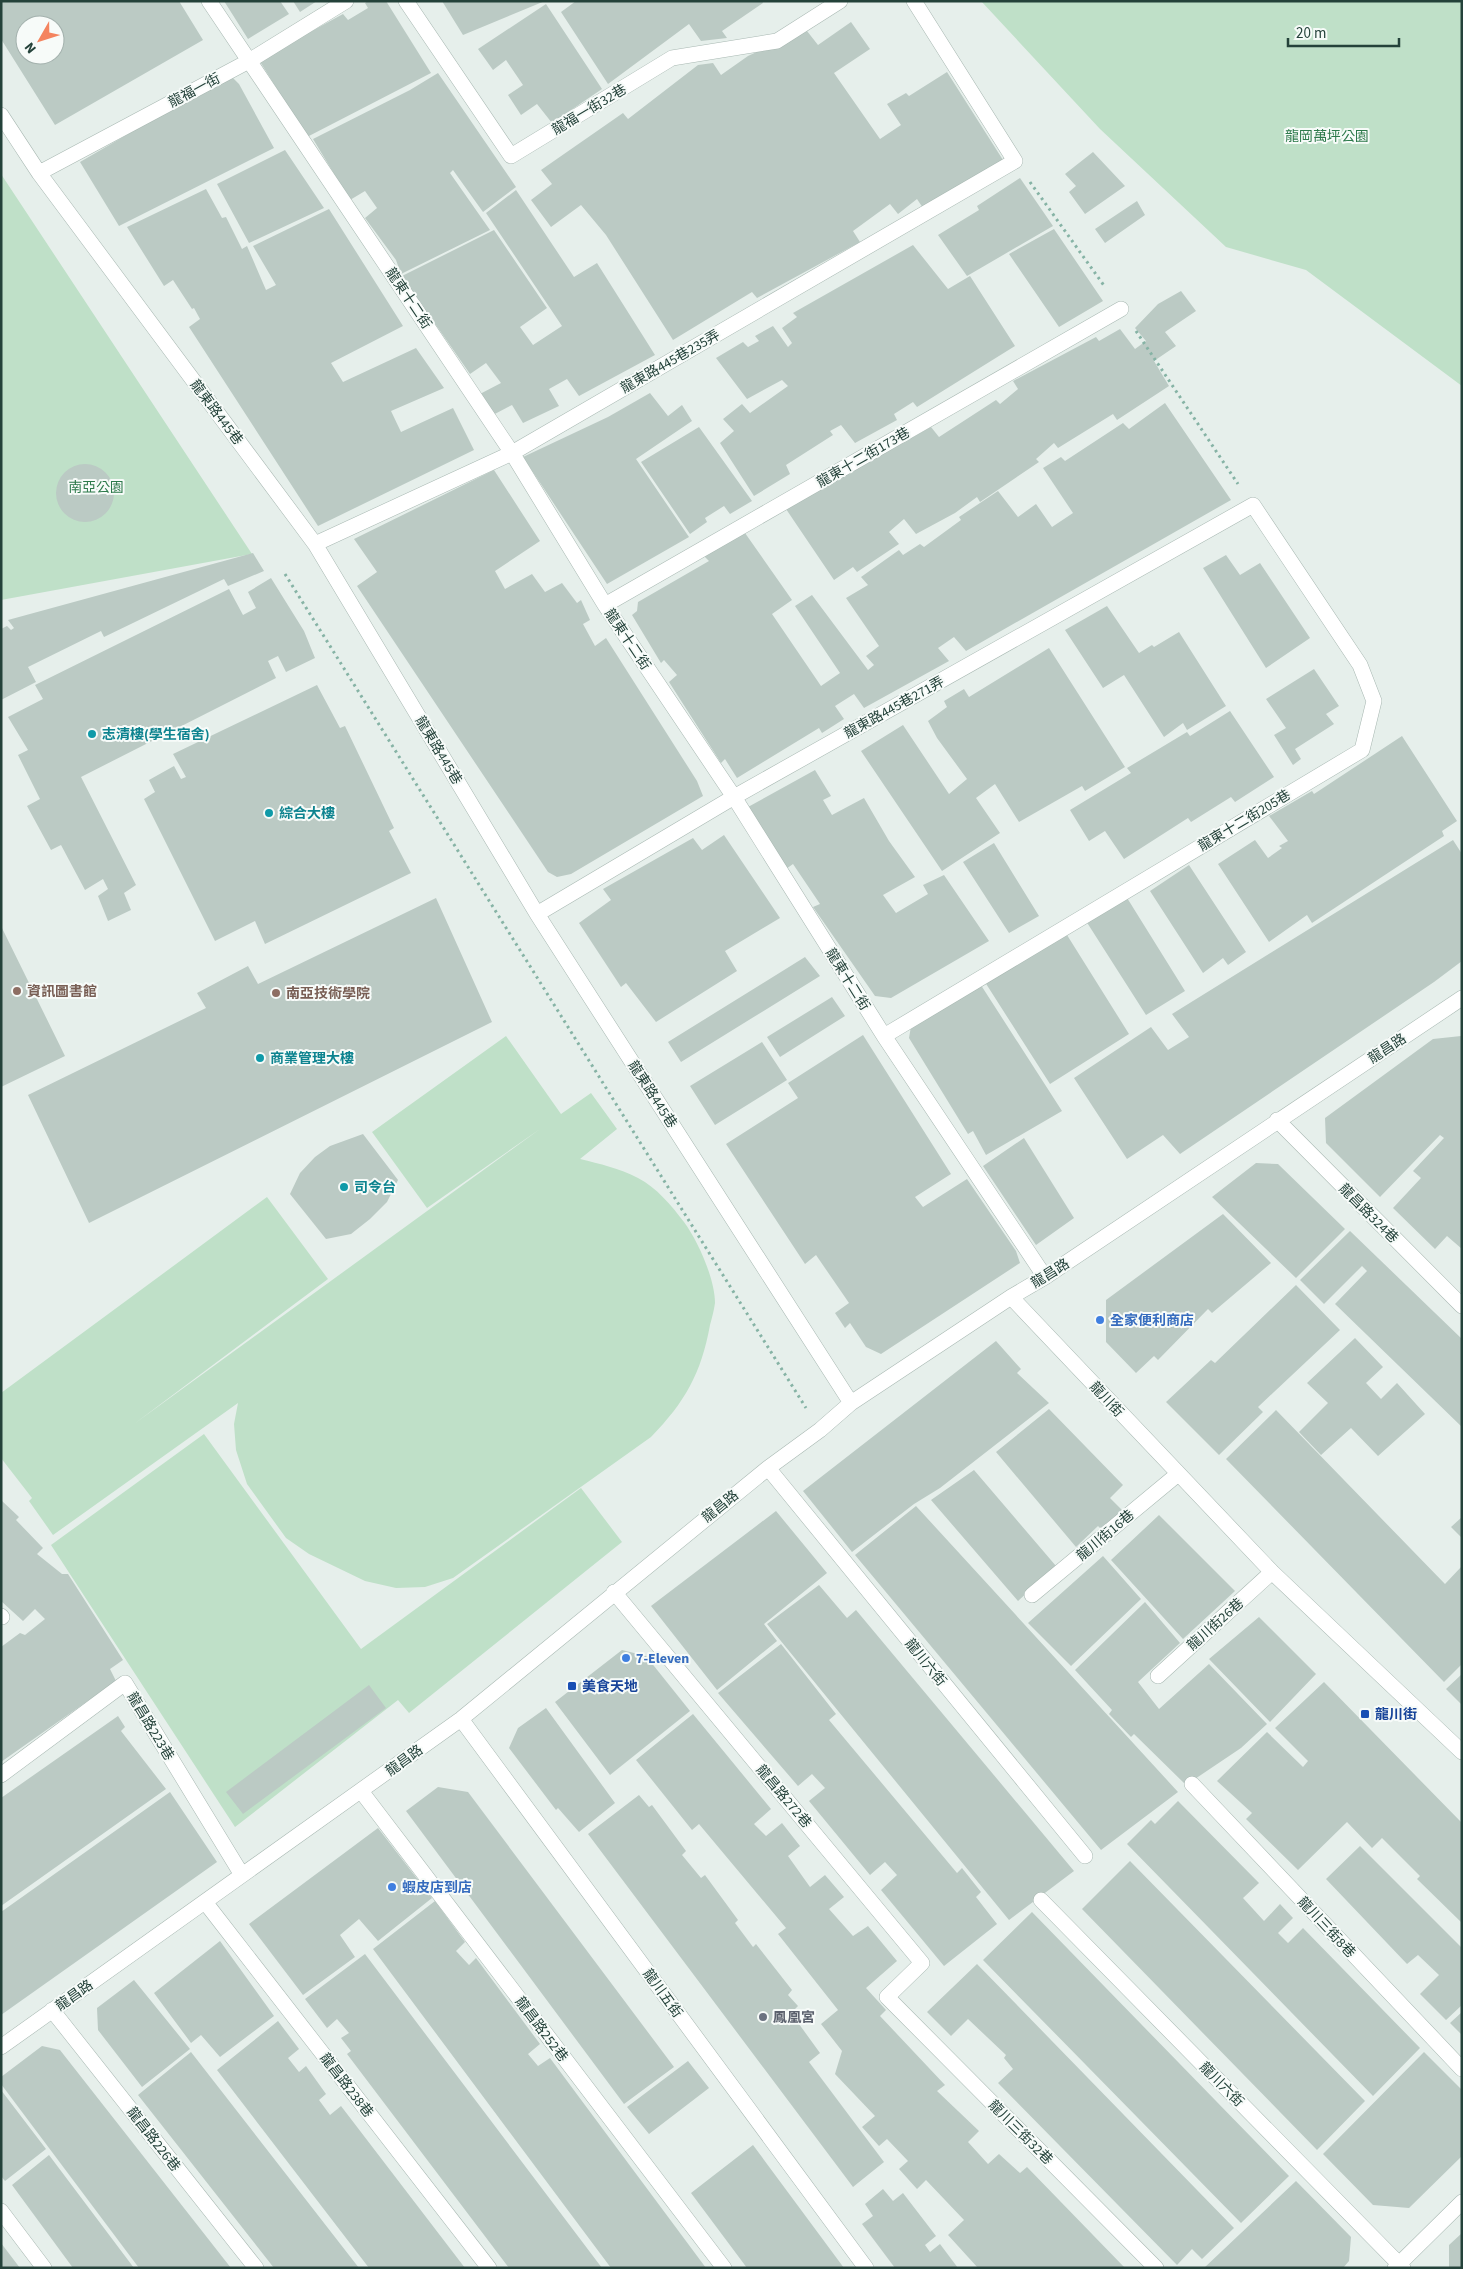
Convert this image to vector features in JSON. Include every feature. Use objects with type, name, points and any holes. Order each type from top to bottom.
[{"type":"street","name":"龍東十二街","points":[[210,1],[512,453],[605,606],[734,797],[884,1036],[1045,1277]]},
{"type":"street","name":"龍福一街","points":[[39,173],[249,61],[346,1]]},
{"type":"street","name":"龍福一街32巷","points":[[406,1],[511,156],[672,58],[777,40],[840,1]]},
{"type":"street","name":"龍東路445巷235弄","points":[[315,544],[512,453],[1014,161],[914,1]]},
{"type":"street","name":"龍東路445巷","points":[[1,115],[39,173],[315,544],[537,914],[851,1403]]},
{"type":"street","name":"龍東十二街173巷","points":[[605,606],[1121,309]]},
{"type":"street","name":"龍東路445巷271弄","points":[[537,914],[734,797],[1253,505]]},
{"type":"street","name":"龍東十二街205巷","points":[[884,1036],[1362,750],[1374,701],[1360,665],[1253,505]]},
{"type":"street","name":"龍昌路","points":[[1,2047],[460,1719],[614,1592],[768,1468],[820,1430],[851,1403],[1011,1297],[1045,1277],[1277,1120],[1460,1002]]},
{"type":"street","name":"龍昌路324巷","points":[[1277,1120],[1462,1306]]},
{"type":"street","name":"龍川街","points":[[1011,1297],[1272,1572],[1462,1752]]},
{"type":"street","name":"龍川六街","points":[[768,1468],[1085,1856]]},
{"type":"street","name":"龍川街16巷","points":[[1032,1595],[1178,1474]]},
{"type":"street","name":"龍川街26巷","points":[[1158,1676],[1272,1572]]},
{"type":"street","name":"龍昌路272巷","points":[[614,1592],[922,1963],[887,1997]]},
{"type":"street","name":"龍昌路223巷","points":[[1,1775],[125,1683],[242,1875]]},
{"type":"street","name":"龍川五街","points":[[460,1719],[866,2268]]},
{"type":"street","name":"龍川三街8巷","points":[[1192,1784],[1462,2069]]},
{"type":"street","name":"龍昌路252巷","points":[[361,1791],[724,2268]]},
{"type":"street","name":"龍川六街","points":[[1040,1900],[1399,2266]]},
{"type":"street","name":"龍昌路238巷","points":[[205,1902],[489,2268]]},
{"type":"street","name":"龍川三街32巷","points":[[887,1997],[1156,2268]]},
{"type":"street","name":"龍昌路226巷","points":[[52,2010],[256,2268]]},
{"type":"street","points":[[1399,2266],[1462,2202]]},
{"type":"street","points":[[1,2211],[44,2268]]},
{"type":"path","points":[[285,574],[820,1430]]},
{"type":"green space","name":"龍岡萬坪公園","points":[[981,1],[1462,1],[1462,386],[1306,270],[1226,247],[1100,129]]},
{"type":"green space","name":"南亞公園","points":[[1,174],[252,554],[1,600]]},
{"type":"green space","points":[[506,1036],[561,1114],[591,1093],[617,1129],[580,1159],[624,1172],[638,1178],[651,1187],[669,1203],[684,1222],[695,1239],[705,1261],[712,1283],[715,1303],[702,1358],[690,1386],[663,1424],[651,1437],[453,1578],[425,1587],[396,1588],[365,1581],[309,1554],[286,1538],[247,1484],[236,1450],[234,1424],[238,1403],[53,1535],[29,1501],[32,1498],[1,1458],[1,1393],[267,1197],[328,1279],[134,1424],[540,1129],[427,1208],[372,1132]]},
{"type":"green space","points":[[204,1434],[361,1649],[581,1488],[622,1542],[409,1713],[398,1700],[235,1827],[51,1545]]},
{"type":"building","points":[[1,1],[179,1],[203,40],[55,125],[17,65],[65,65],[65,15],[15,15],[15,61],[1,39]]},
{"type":"building","points":[[224,1],[280,1],[289,14],[248,39]]},
{"type":"building","points":[[293,1],[317,1],[300,12]]},
{"type":"building","points":[[368,1],[386,1],[431,73],[307,137],[259,60],[343,14],[348,20],[368,8],[365,3]]},
{"type":"building","points":[[442,1],[545,1],[463,35]]},
{"type":"building","points":[[576,1],[762,1],[763,3],[722,31],[727,38],[701,41],[689,24],[608,84],[561,12]]},
{"type":"building","points":[[546,4],[602,89],[552,123],[537,104],[521,115],[508,95],[523,85],[506,60],[493,70],[478,49]]},
{"type":"building","points":[[851,22],[870,49],[834,73],[880,139],[901,125],[887,104],[906,93],[909,96],[947,72],[1003,160],[923,208],[917,199],[898,214],[890,204],[853,231],[860,242],[757,298],[752,292],[673,340],[606,235],[581,205],[551,227],[531,200],[552,184],[541,170],[623,113],[628,119],[698,65],[713,63],[721,75],[748,56],[776,43],[807,31],[818,45]]},
{"type":"building","points":[[438,73],[516,187],[483,212],[453,170],[450,173],[490,230],[401,274],[396,260],[365,218],[377,208],[365,191],[350,200],[313,139],[410,90]]},
{"type":"building","points":[[230,75],[239,84],[274,148],[119,226],[80,162]]},
{"type":"building","points":[[285,150],[324,208],[249,243],[217,184]]},
{"type":"building","points":[[1093,152],[1125,186],[1085,214],[1069,192],[1076,186],[1065,174]]},
{"type":"building","points":[[1020,178],[1053,226],[967,276],[938,235],[979,210],[977,206]]},
{"type":"building","points":[[206,189],[222,218],[226,217],[242,249],[247,246],[266,290],[276,285],[253,246],[329,209],[403,326],[331,363],[343,382],[416,348],[444,388],[391,411],[401,432],[453,408],[474,450],[318,526],[189,327],[200,319],[194,308],[192,309],[173,280],[164,286],[127,227]]},
{"type":"building","points":[[516,190],[574,277],[597,263],[655,355],[579,396],[567,379],[549,389],[559,406],[523,423],[512,405],[491,416],[478,395],[501,383],[486,363],[470,374],[429,315],[427,317],[400,277],[494,230],[547,308],[520,327],[533,345],[562,326],[486,213]]},
{"type":"building","points":[[1137,201],[1145,215],[1105,243],[1095,229]]},
{"type":"building","points":[[1054,229],[1103,301],[1059,327],[1009,254]]},
{"type":"building","points":[[913,245],[948,289],[970,276],[1015,346],[917,407],[913,402],[894,414],[897,420],[855,443],[841,425],[830,431],[833,435],[786,465],[790,474],[754,496],[720,443],[734,431],[723,419],[742,404],[750,413],[788,386],[782,380],[747,399],[716,358],[743,342],[748,347],[759,341],[755,336],[773,326],[788,347],[792,343],[782,328],[797,317],[793,313]]},
{"type":"building","points":[[1181,291],[1196,311],[1165,332],[1176,346],[1154,361],[1169,386],[1117,420],[1113,414],[1058,448],[1054,443],[1036,459],[1039,462],[980,502],[977,497],[955,513],[916,534],[904,519],[889,532],[899,544],[857,572],[853,567],[834,580],[786,509],[931,427],[939,437],[996,400],[1000,404],[1018,389],[1013,381],[1096,337],[1099,341],[1120,329],[1135,349],[1146,341],[1135,328],[1158,304]]},
{"type":"building","points":[[650,393],[668,416],[682,405],[692,421],[636,459],[689,537],[607,584],[523,457],[608,417]]},
{"type":"building","points":[[1165,403],[1231,500],[966,651],[954,637],[938,648],[949,661],[864,708],[854,694],[835,706],[844,719],[822,733],[819,728],[737,778],[725,759],[721,763],[669,682],[677,675],[664,660],[661,663],[632,615],[637,611],[638,602],[709,561],[704,556],[745,533],[792,600],[772,614],[821,686],[840,673],[795,606],[812,595],[868,670],[874,665],[866,656],[879,646],[846,598],[868,585],[861,577],[899,550],[903,555],[920,544],[924,547],[961,520],[959,517],[998,491],[1018,517],[1036,504],[1052,527],[1073,513],[1043,468],[1061,457],[1065,461],[1123,423],[1129,429]]},
{"type":"building","points":[[699,427],[752,501],[730,514],[724,506],[705,518],[707,522],[690,534],[641,462]]},
{"type":"building","points":[[85,464],[96,466],[109,477],[114,493],[112,504],[101,517],[85,522],[74,520],[61,509],[56,493],[58,482],[69,469]]},
{"type":"building","points":[[494,470],[540,541],[495,571],[505,589],[532,574],[545,592],[562,583],[577,603],[581,600],[590,620],[583,624],[595,646],[606,638],[697,781],[703,796],[571,874],[557,877],[548,872],[357,586],[377,572],[354,539]]},
{"type":"building","points":[[253,553],[264,571],[228,586],[224,579],[104,637],[101,631],[28,667],[36,682],[1,700],[1,629],[7,626],[11,630],[14,628],[8,620]]},
{"type":"building","points":[[1226,555],[1240,575],[1260,563],[1310,638],[1266,668],[1203,568]]},
{"type":"building","name":"志清樓(學生宿舍)","points":[[271,578],[304,631],[315,658],[286,672],[278,656],[268,661],[276,678],[81,777],[136,885],[124,893],[131,910],[108,921],[98,896],[108,889],[103,879],[85,890],[61,845],[51,850],[27,806],[40,799],[18,755],[28,750],[8,717],[43,699],[35,685],[229,589],[243,615],[256,608],[248,592]]},
{"type":"building","points":[[1107,606],[1139,653],[1152,645],[1154,647],[1179,632],[1226,706],[1187,730],[1183,723],[1164,737],[1124,675],[1103,688],[1065,630]]},
{"type":"building","points":[[1049,648],[1125,767],[1085,791],[1082,786],[1019,822],[995,784],[976,798],[1000,833],[942,871],[861,751],[903,725],[949,794],[967,779],[937,738],[928,721],[947,707],[944,701],[964,689],[969,697]]},
{"type":"building","points":[[1314,669],[1339,706],[1326,714],[1334,724],[1295,749],[1301,759],[1293,765],[1274,735],[1286,728],[1266,699]]},
{"type":"building","name":"綜合大樓","points":[[317,685],[340,728],[345,726],[394,828],[389,831],[411,873],[265,944],[255,921],[215,941],[144,799],[155,792],[149,780],[174,766],[181,779],[186,777],[173,754]]},
{"type":"building","points":[[1230,711],[1274,777],[1235,802],[1231,797],[1191,822],[1188,818],[1124,859],[1105,831],[1089,841],[1070,810],[1131,773],[1127,768],[1187,732],[1190,736]]},
{"type":"building","points":[[1402,736],[1457,821],[1442,831],[1444,836],[1312,923],[1307,915],[1269,942],[1218,864],[1255,840],[1268,858],[1282,848],[1279,846],[1288,841],[1269,816],[1312,791],[1314,794]]},
{"type":"building","points":[[815,770],[831,796],[823,800],[832,815],[864,798],[889,841],[915,877],[883,895],[896,913],[928,894],[923,885],[944,875],[989,941],[891,998],[875,996],[813,907],[820,904],[793,864],[786,869],[748,807]]},
{"type":"building","points":[[724,835],[780,918],[725,951],[737,971],[656,1022],[626,983],[621,987],[579,923],[611,900],[603,889],[693,838],[702,850]]},
{"type":"building","points":[[1453,840],[1462,854],[1462,961],[1434,982],[1180,1154],[1163,1135],[1127,1159],[1074,1078],[1151,1027],[1168,1050],[1189,1037],[1172,1014]]},
{"type":"building","points":[[994,843],[1039,916],[1009,933],[963,862]]},
{"type":"building","points":[[1189,865],[1246,952],[1228,965],[1223,958],[1203,973],[1150,891]]},
{"type":"building","points":[[1124,893],[1185,991],[1146,1015],[1086,921]]},
{"type":"building","name":"商業管理大樓","points":[[436,898],[492,1022],[89,1223],[28,1095],[206,1008],[197,993],[248,966],[258,984]]},
{"type":"building","name":"資訊圖書館","points":[[1,926],[65,1056],[1,1087]]},
{"type":"building","points":[[1062,927],[1129,1034],[1050,1084],[983,979]]},
{"type":"building","points":[[805,957],[820,976],[681,1062],[668,1042]]},
{"type":"building","points":[[977,979],[1062,1111],[986,1155],[973,1131],[968,1134],[909,1038],[913,1015]]},
{"type":"building","points":[[832,997],[845,1016],[780,1057],[767,1037]]},
{"type":"building","points":[[863,1035],[951,1174],[915,1197],[923,1207],[967,1179],[1016,1251],[1020,1263],[881,1354],[866,1347],[850,1323],[845,1328],[835,1313],[849,1303],[816,1255],[805,1264],[726,1144],[798,1098],[788,1083]]},
{"type":"building","points":[[1461,1036],[1462,1249],[1447,1236],[1435,1249],[1393,1208],[1421,1178],[1413,1171],[1444,1138],[1440,1135],[1380,1197],[1326,1143],[1325,1118],[1433,1039]]},
{"type":"building","points":[[762,1042],[787,1080],[715,1125],[690,1086]]},
{"type":"building","name":"司令台","points":[[363,1134],[398,1180],[387,1202],[370,1219],[351,1234],[326,1239],[290,1194],[300,1173],[315,1157],[330,1146]]},
{"type":"building","points":[[1024,1138],[1074,1218],[1036,1245],[983,1166]]},
{"type":"building","points":[[1256,1163],[1278,1164],[1345,1229],[1296,1278],[1212,1197]]},
{"type":"building","points":[[1223,1214],[1271,1263],[1212,1313],[1208,1309],[1158,1360],[1154,1356],[1136,1373],[1106,1342],[1106,1300]]},
{"type":"building","points":[[1350,1231],[1462,1339],[1462,1427],[1335,1304],[1367,1271],[1362,1266],[1324,1304],[1300,1280]]},
{"type":"building","points":[[1296,1285],[1340,1330],[1258,1407],[1263,1412],[1219,1455],[1166,1402],[1211,1360],[1215,1363]]},
{"type":"building","points":[[1355,1338],[1383,1367],[1366,1383],[1381,1399],[1397,1383],[1425,1414],[1378,1456],[1351,1428],[1321,1455],[1299,1432],[1328,1403],[1307,1383]]},
{"type":"building","points":[[996,1341],[1021,1369],[1017,1373],[1049,1403],[940,1488],[914,1504],[852,1552],[803,1491]]},
{"type":"building","points":[[1049,1409],[1123,1485],[1110,1498],[1123,1511],[1102,1530],[1098,1526],[1076,1547],[996,1452]]},
{"type":"building","points":[[1276,1410],[1445,1584],[1462,1566],[1462,1664],[1444,1682],[1226,1459]]},
{"type":"building","points":[[974,1470],[1056,1566],[1018,1601],[931,1500]]},
{"type":"building","points":[[1,1500],[19,1517],[16,1520],[43,1548],[37,1554],[62,1574],[68,1574],[123,1660],[110,1669],[116,1681],[1,1762],[1,1647],[20,1633],[25,1635],[45,1619],[35,1609],[23,1621],[1,1601]]},
{"type":"building","points":[[916,1506],[1178,1792],[1101,1850],[855,1555]]},
{"type":"building","points":[[776,1511],[827,1573],[764,1624],[777,1641],[717,1690],[651,1606]]},
{"type":"building","points":[[1159,1515],[1235,1591],[1183,1639],[1111,1560]]},
{"type":"building","points":[[1462,1517],[1462,1538],[1451,1527]]},
{"type":"building","points":[[1103,1556],[1141,1599],[1071,1666],[1028,1623]]},
{"type":"building","points":[[819,1585],[847,1618],[856,1610],[1074,1871],[1009,1920],[767,1624]]},
{"type":"building","points":[[1145,1602],[1180,1643],[1138,1682],[1159,1709],[1209,1664],[1267,1724],[1241,1748],[1186,1785],[1134,1734],[1131,1737],[1109,1714],[1112,1710],[1075,1670]]},
{"type":"building","points":[[1259,1617],[1316,1674],[1270,1722],[1209,1659]]},
{"type":"building","points":[[781,1644],[836,1714],[829,1720],[957,1873],[962,1868],[981,1892],[976,1897],[997,1924],[944,1966],[881,1890],[897,1875],[885,1862],[870,1875],[809,1801],[825,1788],[812,1774],[798,1786],[718,1693]]},
{"type":"building","points":[[622,1650],[646,1656],[690,1711],[610,1775],[555,1702]]},
{"type":"building","points":[[1462,1674],[1462,1705],[1446,1689]]},
{"type":"building","points":[[1324,1682],[1462,1823],[1462,1923],[1417,1879],[1420,1876],[1382,1838],[1372,1848],[1347,1822],[1298,1870],[1246,1819],[1252,1813],[1217,1781],[1267,1732],[1303,1767],[1308,1761],[1275,1728]]},
{"type":"building","points":[[369,1685],[386,1708],[243,1814],[226,1792]]},
{"type":"building","points":[[546,1708],[615,1803],[579,1832],[558,1808],[556,1810],[509,1748],[518,1728]]},
{"type":"building","points":[[693,1714],[771,1809],[754,1824],[766,1836],[782,1823],[800,1846],[788,1856],[810,1887],[825,1875],[844,1897],[829,1909],[853,1936],[868,1926],[897,1961],[866,1988],[886,2010],[880,2016],[945,2085],[937,2091],[979,2131],[968,2142],[988,2164],[999,2154],[1020,2173],[1027,2167],[1125,2268],[978,2268],[948,2235],[964,2220],[926,2180],[917,2189],[899,2169],[908,2161],[887,2139],[879,2146],[862,2127],[875,2116],[835,2074],[842,2051],[821,2024],[838,2010],[778,1934],[786,1928],[699,1824],[692,1830],[636,1760]]},
{"type":"building","points":[[118,1716],[125,1727],[121,1731],[166,1789],[1,1906],[1,1798]]},
{"type":"building","points":[[438,1787],[468,1792],[674,2067],[624,2104],[406,1811]]},
{"type":"building","points":[[170,1792],[217,1862],[1,2015],[1,1912]]},
{"type":"building","points":[[639,1795],[649,1807],[652,1805],[686,1851],[682,1855],[701,1878],[705,1875],[738,1920],[735,1923],[753,1947],[756,1944],[792,1990],[788,1995],[798,2006],[791,2013],[820,2053],[809,2062],[884,2162],[853,2187],[588,1834]]},
{"type":"building","points":[[1178,1801],[1259,1883],[1243,1898],[1264,1921],[1280,1904],[1293,1918],[1278,1933],[1288,1943],[1303,1928],[1420,2048],[1373,2096],[1127,1844],[1151,1820],[1155,1824]]},
{"type":"building","points":[[378,1828],[432,1898],[378,1941],[359,1919],[340,1935],[355,1957],[303,1995],[249,1924]]},
{"type":"building","points":[[1360,1846],[1462,1948],[1462,2005],[1446,2020],[1420,1994],[1439,1975],[1418,1955],[1407,1964],[1326,1879]]},
{"type":"building","points":[[1130,1861],[1365,2101],[1317,2150],[1082,1909]]},
{"type":"building","points":[[435,1901],[465,1942],[456,1951],[469,1965],[476,1958],[540,2044],[528,2054],[538,2066],[550,2058],[706,2268],[611,2268],[373,1949]]},
{"type":"building","points":[[1032,1912],[1289,2176],[1241,2223],[983,1960]]},
{"type":"building","points":[[220,1941],[274,2016],[220,2057],[201,2035],[191,2043],[154,1993]]},
{"type":"building","points":[[365,1954],[602,2268],[509,2268],[347,2054],[351,2051],[341,2038],[349,2033],[337,2019],[327,2028],[305,1999]]},
{"type":"building","points":[[977,1964],[1234,2228],[1202,2259],[1192,2249],[1177,2265],[998,2083],[1013,2069],[1004,2058],[1006,2055],[968,2019],[951,2036],[927,2012]]},
{"type":"building","points":[[134,1980],[190,2049],[142,2087],[98,2030],[97,2008]]},
{"type":"building","points":[[1462,2012],[1462,2035],[1450,2023]]},
{"type":"building","points":[[278,2021],[299,2049],[288,2058],[299,2072],[306,2066],[326,2094],[319,2100],[330,2115],[341,2106],[465,2268],[369,2268],[217,2070]]},
{"type":"building","points":[[42,2046],[60,2050],[231,2268],[139,2268],[1,2084],[1,2077]]},
{"type":"building","points":[[191,2052],[359,2268],[274,2268],[138,2095]]},
{"type":"building","points":[[1424,2052],[1462,2090],[1462,2156],[1409,2208],[1373,2205],[1323,2154]]},
{"type":"building","points":[[688,2061],[709,2088],[649,2134],[627,2107]]},
{"type":"building","points":[[1,2090],[46,2149],[5,2181],[1,2176]]},
{"type":"building","points":[[753,2145],[844,2268],[747,2268],[691,2193]]},
{"type":"building","points":[[49,2155],[134,2268],[73,2268],[12,2185]]},
{"type":"building","points":[[1296,2181],[1351,2237],[1349,2261],[1343,2268],[1204,2268]]},
{"type":"building","points":[[883,2189],[893,2201],[903,2193],[936,2236],[925,2245],[930,2252],[940,2244],[958,2268],[895,2268],[862,2224],[873,2216],[865,2204]]},
{"type":"building","points":[[1462,2233],[1462,2268],[1449,2268],[1449,2245]]},
{"type":"building","points":[[1,2243],[20,2268],[1,2268]]},
{"type":"place","name":"志清樓(學生宿舍)","points":[[92,734]]},
{"type":"place","name":"綜合大樓","points":[[269,813]]},
{"type":"place","name":"資訊圖書館","points":[[17,991]]},
{"type":"place","name":"南亞技術學院","points":[[276,993]]},
{"type":"place","name":"商業管理大樓","points":[[260,1058]]},
{"type":"place","name":"司令台","points":[[344,1187]]},
{"type":"place","name":"全家便利商店","points":[[1100,1320]]},
{"type":"place","name":"7-Eleven","points":[[626,1658]]},
{"type":"place","name":"美食天地","points":[[572,1686]]},
{"type":"place","name":"龍川街","points":[[1365,1714]]},
{"type":"place","name":"蝦皮店到店","points":[[392,1887]]},
{"type":"place","name":"鳳凰宮","points":[[763,2017]]}]
